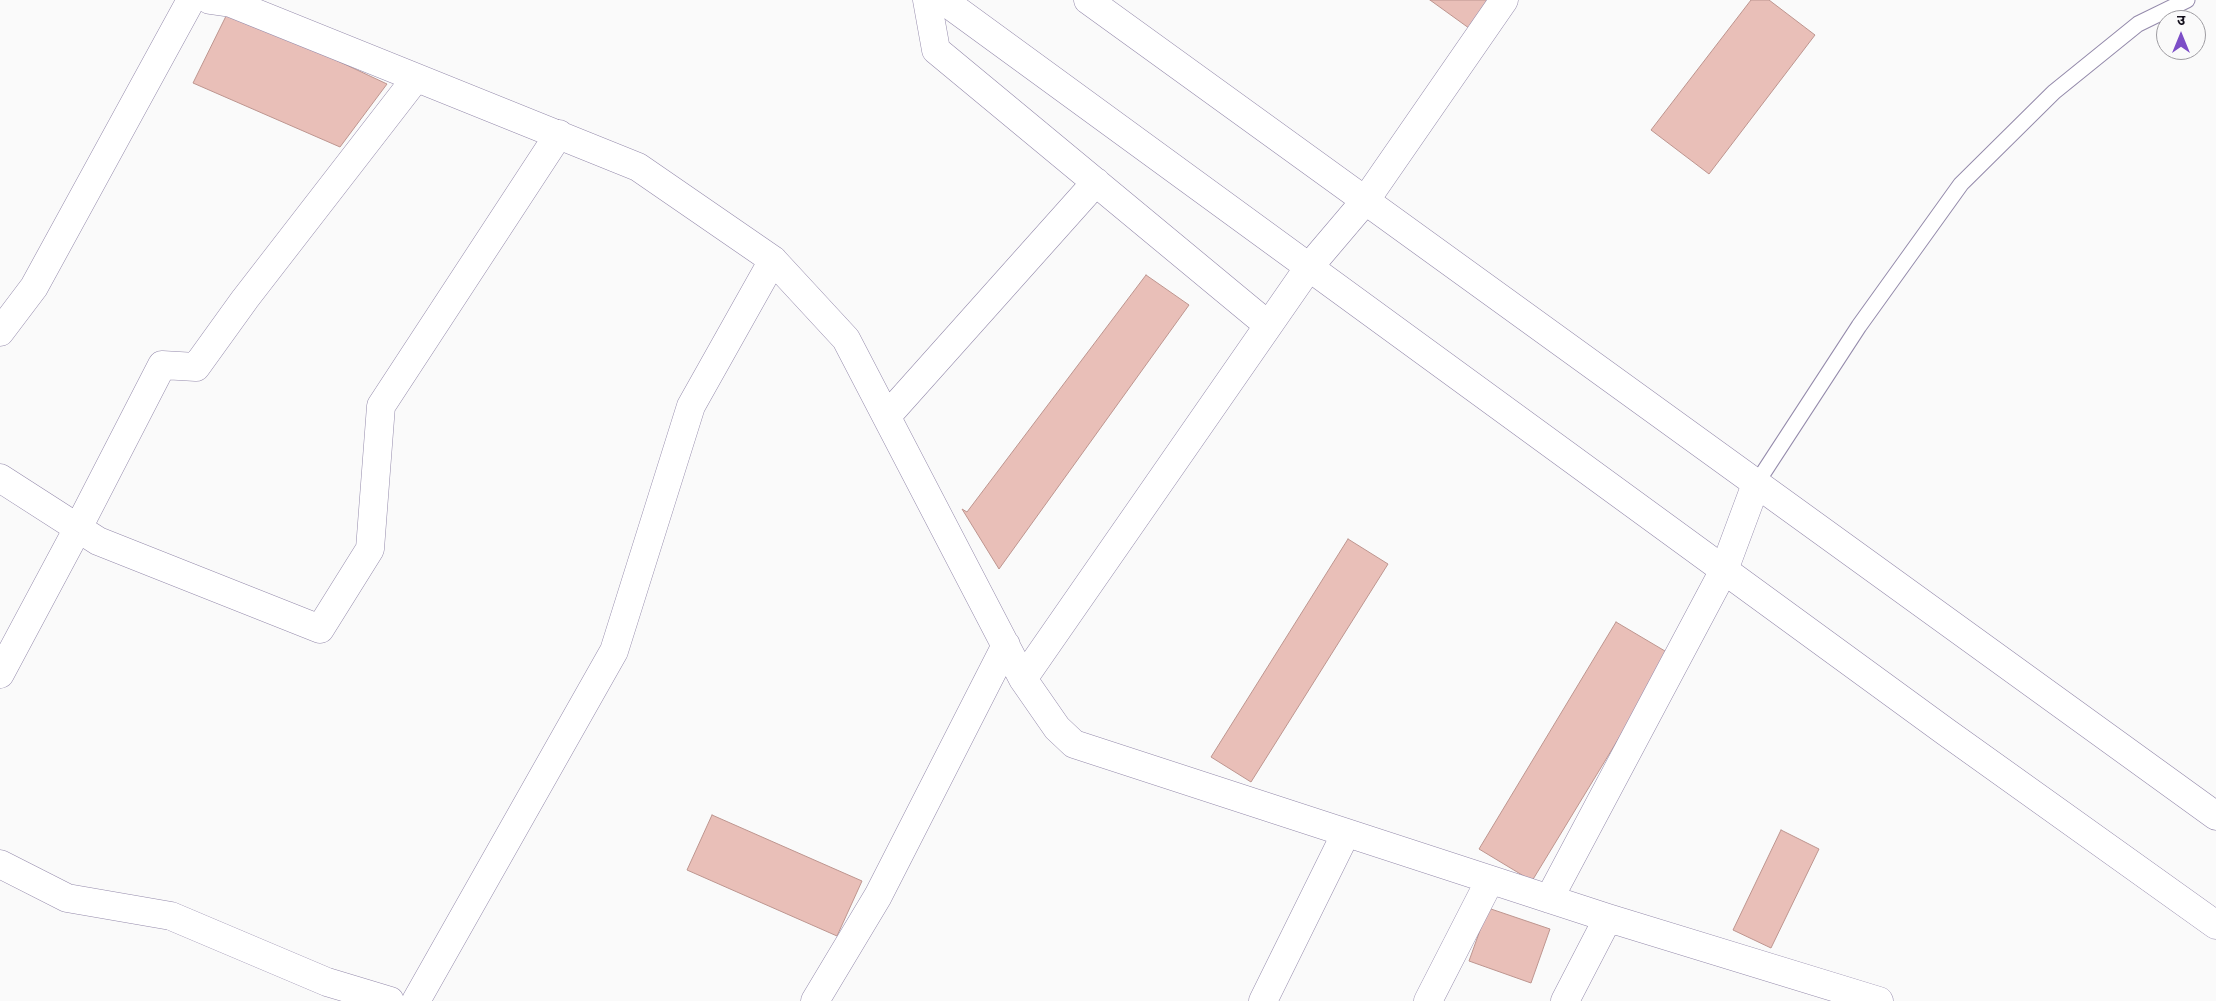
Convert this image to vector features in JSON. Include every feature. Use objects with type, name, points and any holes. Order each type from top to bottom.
[{"type":"street","points":[[0,332],[34,287],[191,0]]},
{"type":"street","points":[[210,0],[231,3],[638,167],[773,260],[846,339],[1023,679],[1057,728],[1074,744],[1608,918],[1879,1001]]},
{"type":"street","points":[[927,0],[936,50],[1268,325]]},
{"type":"street","points":[[943,0],[1724,570],[2216,925]]},
{"type":"street","points":[[1088,0],[2216,816]]},
{"type":"street","points":[[1023,679],[1309,267],[1364,200],[1504,0]]},
{"type":"street","points":[[0,674],[162,365],[196,367],[245,299],[416,78]]},
{"type":"street","points":[[0,478],[98,541],[320,629],[370,549],[381,406],[559,134]]},
{"type":"street","points":[[887,416],[1096,182]]},
{"type":"street","points":[[416,1001],[614,651],[692,406],[773,260]]},
{"type":"street","points":[[1549,899],[1724,570],[1756,484]]},
{"type":"street","points":[[815,1001],[878,896],[1006,645]]},
{"type":"street","points":[[1263,1001],[1346,833]]},
{"type":"street","points":[[0,864],[67,898],[171,916],[327,982],[390,1001]]},
{"type":"street","points":[[1428,1001],[1490,880]]},
{"type":"street","points":[[1565,1001],[1608,918]]},
{"type":"lane","points":[[1756,484],[1859,326],[1960,184],[2054,92],[2138,24],[2187,0]]},
{"type":"building","points":[[1430,0],[1495,0],[1473,31]]},
{"type":"building","points":[[1751,0],[1769,0],[1815,35],[1709,174],[1651,130]]},
{"type":"building","points":[[229,10],[387,84],[340,147],[193,83]]},
{"type":"building","points":[[1146,275],[1189,305],[999,569],[962,509],[967,512]]},
{"type":"building","points":[[1348,539],[1388,564],[1251,782],[1211,757]]},
{"type":"building","points":[[1616,622],[1670,654],[1532,881],[1479,849]]},
{"type":"building","points":[[712,815],[862,881],[837,936],[687,870]]},
{"type":"building","points":[[1781,830],[1819,849],[1771,948],[1733,930]]},
{"type":"building","points":[[1488,908],[1550,929],[1531,983],[1469,961]]}]
